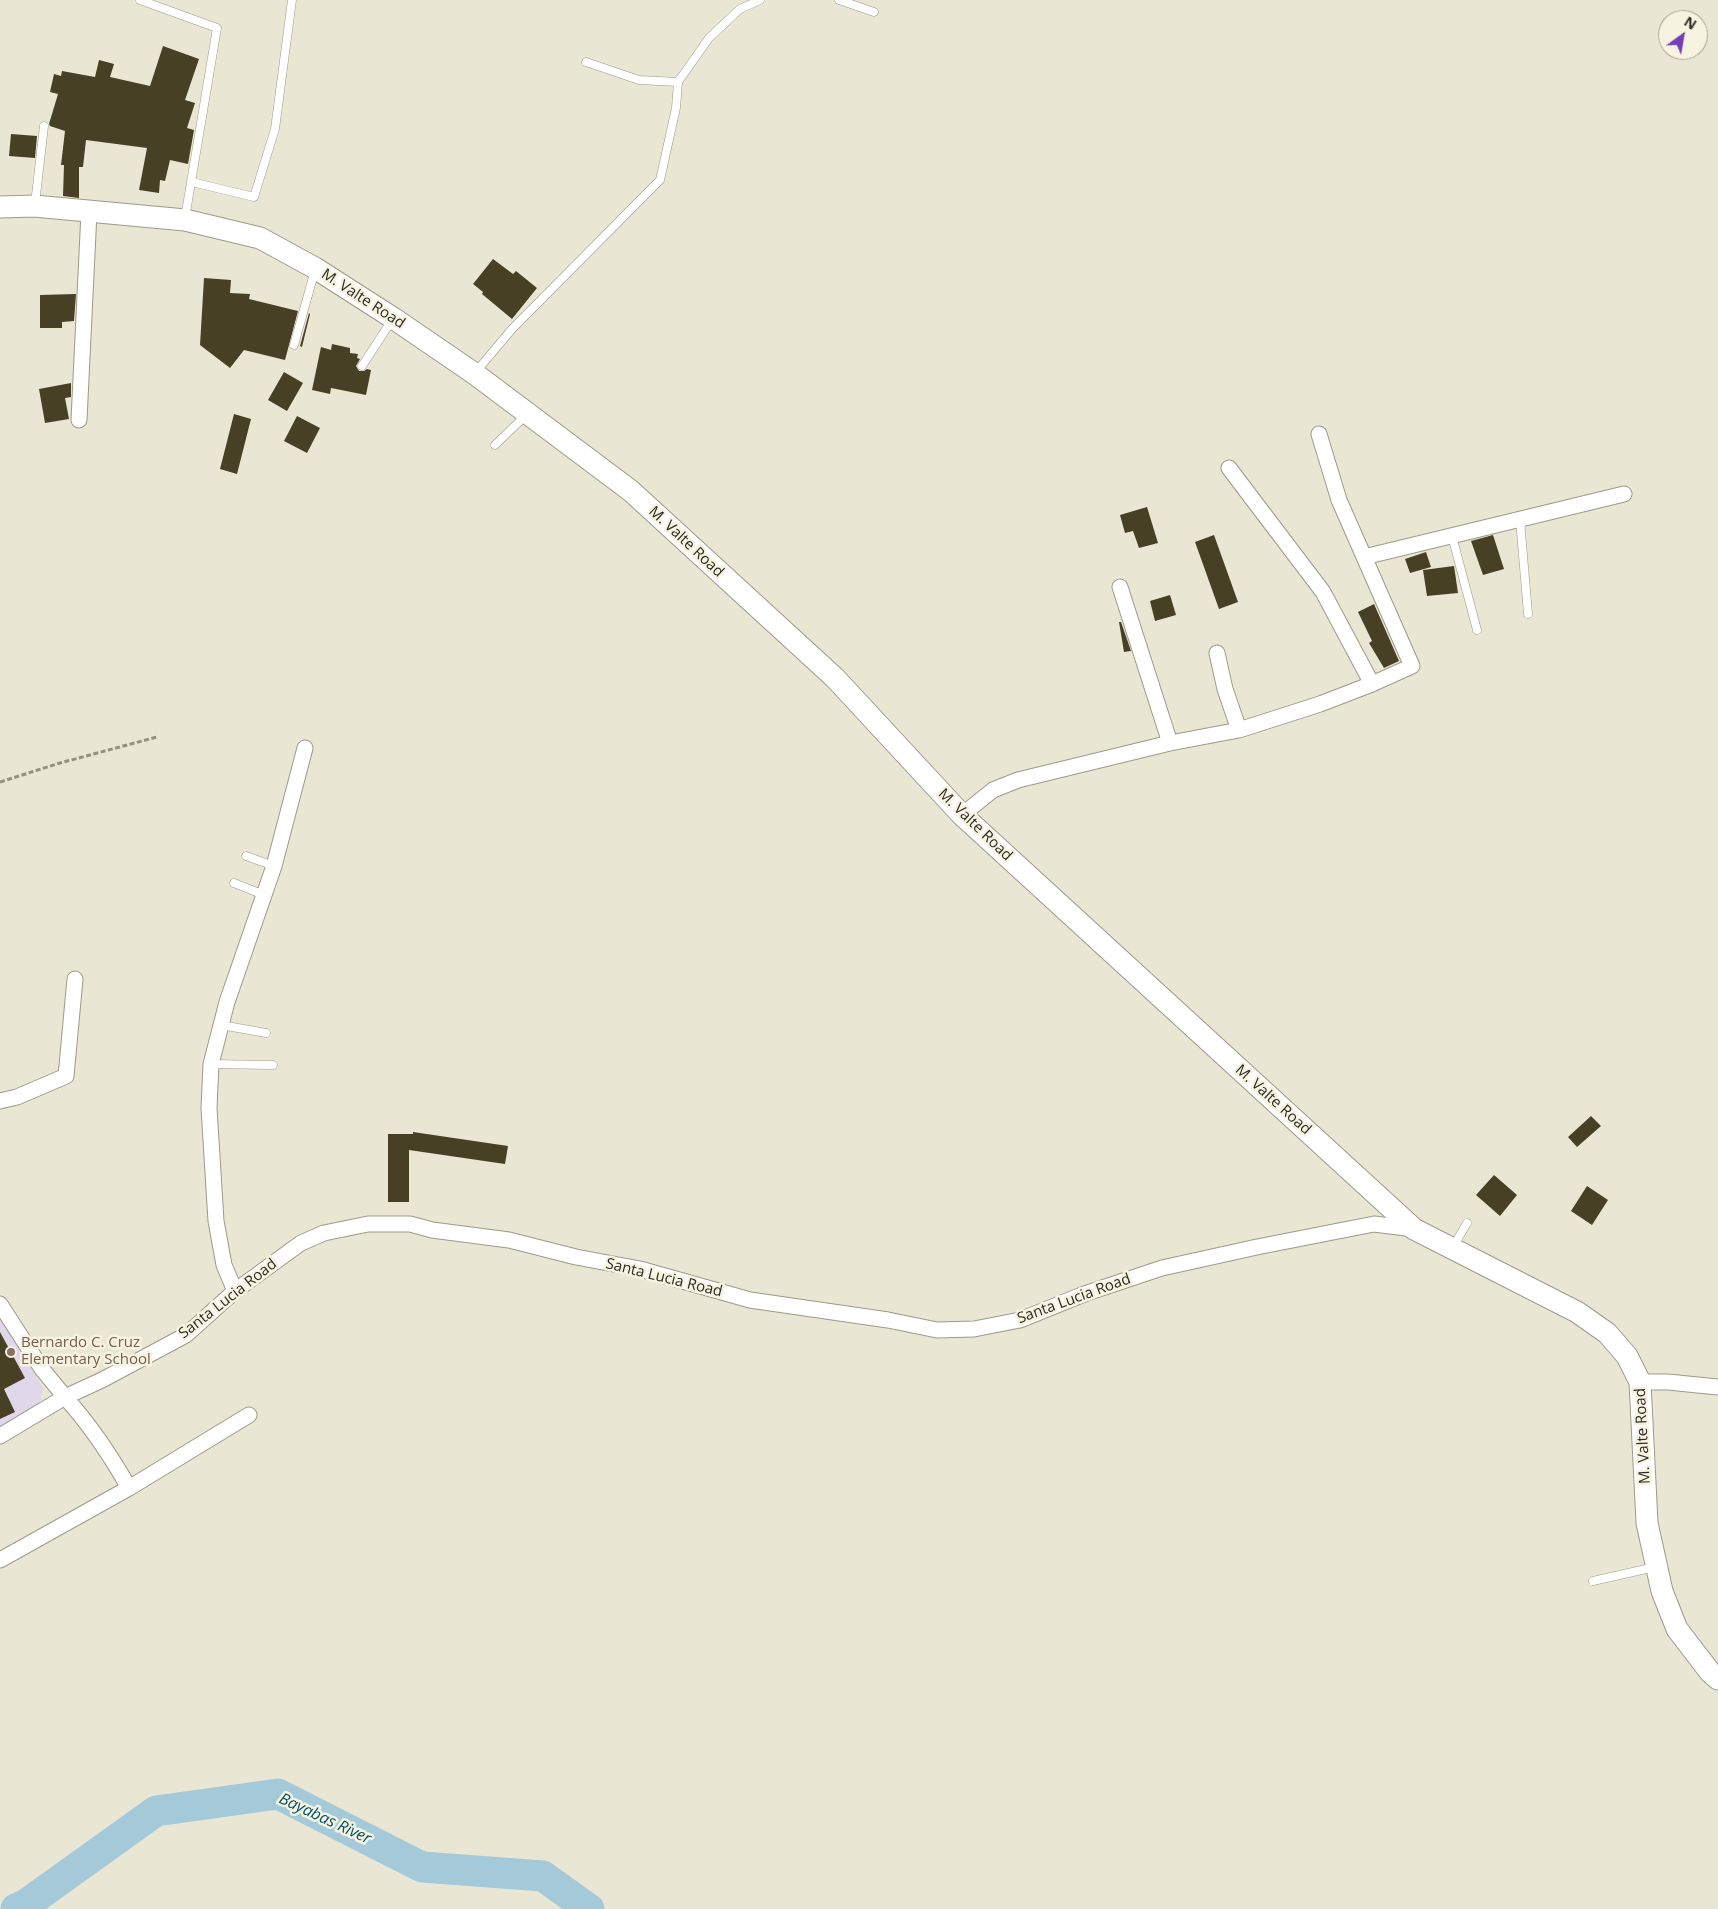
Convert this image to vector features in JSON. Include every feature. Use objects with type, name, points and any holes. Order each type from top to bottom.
[{"type":"main road","name":"M. Valte Road","points":[[0,207],[34,206],[185,220],[260,238],[316,268],[393,318],[475,374],[631,490],[835,678],[962,815],[1414,1229],[1577,1312],[1607,1332],[1627,1356],[1640,1382],[1647,1523],[1662,1591],[1677,1629],[1710,1672],[1718,1679]]},
{"type":"street","points":[[79,420],[90,212]]},
{"type":"street","points":[[962,815],[993,790],[1018,780],[1170,743],[1239,730],[1320,704],[1412,666],[1339,500],[1319,434]]},
{"type":"street","points":[[1229,468],[1323,592],[1372,684]]},
{"type":"street","points":[[1364,557],[1624,494]]},
{"type":"street","points":[[1120,587],[1170,743]]},
{"type":"street","points":[[1217,653],[1225,689],[1239,730]]},
{"type":"street","points":[[235,1290],[224,1265],[216,1221],[208,1108],[211,1064],[227,1002],[274,866],[306,748]]},
{"type":"street","points":[[0,1101],[17,1097],[66,1076],[74,979]]},
{"type":"street","name":"Santa Lucia Road","points":[[0,1436],[65,1397],[102,1380],[186,1335],[235,1290],[301,1243],[324,1233],[368,1224],[410,1224],[432,1230],[509,1240],[576,1257],[640,1269],[750,1300],[888,1320],[937,1330],[974,1329],[1020,1320],[1084,1294],[1162,1268],[1257,1247],[1374,1224],[1414,1229]]},
{"type":"street","points":[[0,1304],[42,1369],[77,1411],[115,1462],[130,1488]]},
{"type":"street","points":[[1640,1382],[1668,1382],[1718,1387]]},
{"type":"street","points":[[0,1560],[130,1488],[249,1415]]},
{"type":"lane","points":[[140,0],[217,28],[185,220]]},
{"type":"lane","points":[[192,182],[254,197],[275,129],[292,0]]},
{"type":"lane","points":[[475,374],[512,329],[660,180],[676,108],[678,82],[709,38],[740,9],[760,0]]},
{"type":"lane","points":[[839,0],[874,12]]},
{"type":"lane","points":[[586,62],[639,80],[678,82]]},
{"type":"lane","points":[[34,206],[44,126]]},
{"type":"lane","points":[[294,345],[316,268]]},
{"type":"lane","points":[[362,366],[393,318]]},
{"type":"lane","points":[[495,445],[528,414]]},
{"type":"lane","points":[[1520,520],[1528,614]]},
{"type":"lane","points":[[1452,536],[1476,630]]},
{"type":"lane","points":[[246,856],[274,866]]},
{"type":"lane","points":[[234,883],[264,895]]},
{"type":"lane","points":[[221,1025],[266,1033]]},
{"type":"lane","points":[[211,1064],[273,1065]]},
{"type":"lane","points":[[1452,1248],[1467,1223]]},
{"type":"lane","points":[[1593,1581],[1657,1567]]},
{"type":"path","points":[[0,782],[60,763],[157,737]]},
{"type":"shaded area","name":"Bernardo C. Cruz Elementary School","points":[[0,1315],[43,1388],[40,1403],[17,1419],[0,1427]]},
{"type":"building","points":[[163,46],[199,59],[185,100],[195,103],[187,128],[194,130],[188,164],[170,160],[165,181],[160,180],[159,193],[139,190],[147,148],[86,140],[83,167],[79,167],[79,198],[63,196],[64,165],[61,165],[65,131],[49,124],[58,94],[50,92],[54,74],[61,76],[62,71],[95,77],[99,60],[114,64],[110,77],[150,86]]},
{"type":"building","points":[[11,134],[37,136],[35,158],[9,156]]},
{"type":"building","points":[[493,259],[513,274],[516,271],[537,288],[512,319],[473,284]]},
{"type":"building","points":[[204,278],[231,280],[230,293],[250,294],[249,299],[298,311],[285,360],[244,350],[230,368],[200,345]]},
{"type":"building","points":[[76,294],[74,321],[62,322],[62,328],[40,328],[40,295]]},
{"type":"building","points":[[310,314],[302,347],[300,346]]},
{"type":"building","points":[[332,344],[350,348],[350,353],[358,354],[357,358],[360,359],[356,366],[359,371],[371,370],[366,395],[331,388],[330,394],[312,390],[321,347],[331,350]]},
{"type":"building","points":[[284,372],[303,383],[287,411],[268,400]]},
{"type":"building","points":[[71,383],[71,397],[65,398],[69,419],[45,423],[39,389]]},
{"type":"building","points":[[234,414],[251,419],[237,474],[220,469]]},
{"type":"building","points":[[297,416],[320,428],[307,453],[284,441]]},
{"type":"building","points":[[1147,507],[1158,543],[1139,548],[1133,531],[1125,533],[1120,515]]},
{"type":"building","points":[[1214,535],[1238,602],[1219,609],[1195,542]]},
{"type":"building","points":[[1493,535],[1504,569],[1483,575],[1471,541]]},
{"type":"building","points":[[1426,552],[1431,567],[1410,573],[1405,559]]},
{"type":"building","points":[[1454,566],[1458,593],[1427,596],[1423,570]]},
{"type":"building","points":[[1170,595],[1176,615],[1155,621],[1150,601]]},
{"type":"building","points":[[1374,604],[1399,661],[1384,668],[1369,643],[1372,641],[1358,612]]},
{"type":"building","points":[[1119,622],[1121,622],[1131,651],[1124,652]]},
{"type":"building","points":[[1591,1116],[1601,1126],[1577,1147],[1568,1137]]},
{"type":"building","points":[[413,1132],[508,1146],[505,1164],[409,1150],[409,1202],[388,1202],[388,1134],[413,1134]]},
{"type":"building","points":[[1494,1175],[1517,1195],[1500,1216],[1476,1195]]},
{"type":"building","points":[[1587,1186],[1608,1200],[1592,1225],[1571,1211]]},
{"type":"building","points":[[0,1332],[25,1378],[4,1389],[15,1412],[0,1419]]},
{"type":"waterway","name":"Bayabas River","points":[[16,1909],[25,1905],[156,1811],[278,1794],[422,1867],[543,1876],[589,1909]]},
{"type":"place","name":"Bernardo C. Cruz Elementary School","points":[[11,1352]]}]
